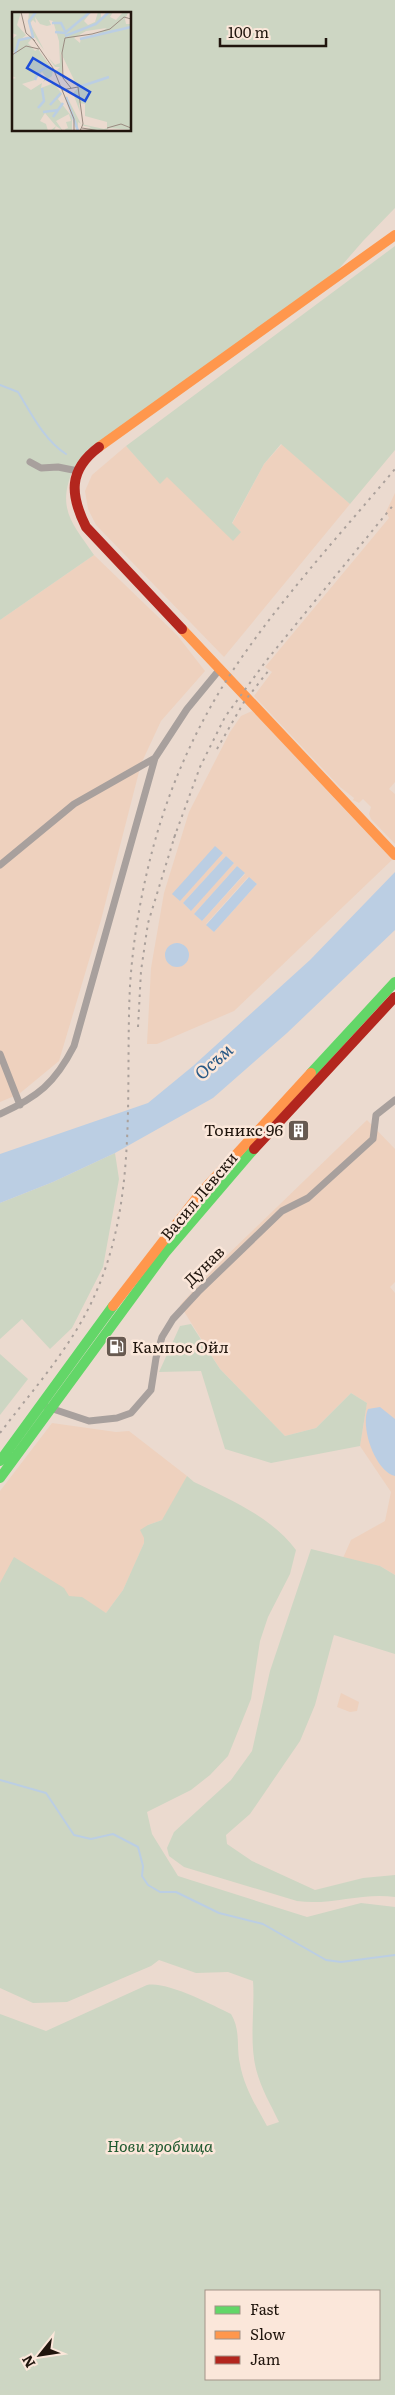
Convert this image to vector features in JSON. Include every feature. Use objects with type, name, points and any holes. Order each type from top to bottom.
[{"type":"main road","points":[[395,235],[93,452],[82,462],[74,480],[73,496],[78,513],[86,527],[395,855]]},
{"type":"main road","name":"Васил Левски","points":[[46,1406],[157,1246],[198,1196],[395,982]]},
{"type":"main road","name":"Васил Левски","points":[[46,1406],[205,1204],[395,997]]},
{"type":"main road","points":[[0,1461],[46,1406]]},
{"type":"main road","points":[[0,1478],[46,1406]]},
{"type":"street","points":[[30,462],[41,468],[58,467],[78,471]]},
{"type":"street","points":[[0,1114],[20,1105],[42,1091],[61,1070],[74,1046],[155,758],[187,709],[220,670]]},
{"type":"street","points":[[0,865],[74,804],[155,758]]},
{"type":"street","points":[[0,1054],[20,1105]]},
{"type":"street","name":"Дунав","points":[[46,1406],[89,1421],[117,1418],[131,1413],[151,1390],[156,1358],[162,1337],[173,1319],[198,1292],[282,1211],[308,1198],[373,1139],[376,1115],[395,1100]]},
{"type":"shaded area","points":[[282,444],[350,504],[224,657],[96,525],[88,509],[85,491],[92,475],[126,446],[160,483],[167,476],[241,532],[232,524],[264,464]]},
{"type":"shaded area","points":[[395,493],[395,782],[389,789],[395,794],[395,844],[371,819],[369,814],[371,807],[363,799],[359,803],[353,800],[354,798],[340,787],[254,696],[272,672],[265,667],[389,518],[386,512]]},
{"type":"shaded area","points":[[94,555],[177,635],[205,671],[161,721],[141,764],[101,920],[59,1061],[19,1094],[0,1102],[0,620]]},
{"type":"shaded area","points":[[252,711],[267,724],[393,859],[234,1011],[157,1044],[147,1044],[151,968],[164,893],[189,812],[230,732],[241,716]],"holes":[[[226,856],[234,863],[190,910],[183,903]],[[237,866],[245,874],[202,921],[194,914]],[[248,877],[257,884],[214,932],[206,924]],[[175,943],[182,944],[187,949],[189,955],[185,964],[166,959],[166,952]]]},
{"type":"shaded area","points":[[367,1120],[395,1149],[395,1282],[390,1287],[395,1293],[395,1575],[380,1566],[343,1558],[351,1540],[385,1521],[391,1492],[360,1446],[367,1403],[351,1393],[316,1428],[285,1436],[220,1369],[180,1305],[218,1264]]},
{"type":"shaded area","points":[[52,1423],[116,1432],[129,1431],[187,1476],[169,1512],[162,1520],[148,1525],[144,1543],[123,1590],[106,1613],[68,1596],[0,1583],[0,1491]]},
{"type":"shaded area","points":[[341,1693],[359,1702],[357,1711],[350,1712],[337,1707]]},
{"type":"green space","points":[[0,0],[395,0],[395,208],[330,279],[72,472],[66,497],[67,507],[74,525],[94,555],[0,620]]},
{"type":"green space","points":[[395,246],[395,450],[350,504],[281,444],[264,464],[232,523],[241,532],[233,541],[167,477],[160,484],[126,446]]},
{"type":"green space","points":[[115,1153],[119,1179],[103,1267],[72,1328],[50,1349],[22,1319],[0,1339],[0,1203],[53,1182]]},
{"type":"green space","points":[[191,1324],[220,1369],[285,1436],[316,1428],[351,1393],[367,1403],[360,1446],[271,1463],[225,1449],[201,1371],[159,1372],[180,1326]]},
{"type":"green space","points":[[0,1354],[28,1379],[0,1415]]},
{"type":"green space","name":"Нови гробища","points":[[187,1476],[194,1482],[250,1510],[275,1528],[296,1550],[290,1574],[268,1617],[260,1641],[251,1699],[228,1756],[210,1775],[191,1790],[147,1812],[152,1834],[178,1876],[307,1917],[361,1903],[395,1907],[395,2395],[0,2395],[0,2014],[46,2031],[147,1985],[177,1990],[231,2014],[236,2026],[240,2064],[247,2088],[267,2126],[279,2122],[266,2097],[256,2069],[253,2036],[253,1981],[228,1972],[196,1973],[159,1960],[151,1966],[67,2002],[33,2003],[0,1988],[0,1583],[14,1557],[64,1588],[69,1596],[82,1597],[106,1613],[123,1590],[144,1543],[140,1530],[162,1520]]},
{"type":"green space","points":[[311,1549],[380,1566],[395,1575],[395,1654],[334,1635],[315,1705],[300,1741],[250,1814],[226,1835],[227,1844],[252,1861],[315,1890],[363,1878],[395,1875],[395,1897],[370,1896],[322,1902],[297,1901],[184,1867],[169,1856],[167,1848],[174,1832],[231,1780],[252,1751],[270,1671]]},
{"type":"water","points":[[215,846],[223,853],[180,901],[172,894]]},
{"type":"water","points":[[226,856],[234,863],[191,911],[183,903]]},
{"type":"water","points":[[237,866],[245,873],[202,921],[194,914]]},
{"type":"water","name":"Осъм","points":[[395,872],[395,930],[287,1033],[213,1098],[115,1153],[53,1182],[0,1203],[0,1154],[148,1103],[193,1066],[310,960]]},
{"type":"water","points":[[249,877],[257,884],[214,932],[206,925]]},
{"type":"water","points":[[177,943],[182,944],[188,950],[188,960],[182,966],[177,967],[172,966],[166,960],[165,955],[166,950],[172,944]]},
{"type":"water","points":[[380,1407],[395,1419],[395,1476],[381,1466],[368,1437],[366,1417],[368,1409]]},
{"type":"waterway","points":[[0,385],[18,392],[45,434],[66,454]]},
{"type":"waterway","points":[[0,1780],[46,1793],[74,1835],[91,1839],[113,1834],[138,1847],[143,1866],[142,1876],[148,1885],[160,1892],[176,1892],[219,1913],[263,1924],[326,1960],[341,1962],[395,1955]]},
{"type":"railway","points":[[0,1433],[66,1346],[88,1309],[110,1254],[119,1217],[124,1179],[127,1140],[130,986],[135,934],[141,899],[160,823],[189,748],[214,701],[242,657],[297,585],[395,469]]},
{"type":"railway","points":[[174,838],[200,767],[225,717],[266,661],[395,503]]},
{"type":"railway","points":[[217,749],[244,702],[269,670]]},
{"type":"railway","points":[[138,1027],[141,971],[148,923],[176,832]]},
{"type":"traffic: fast","points":[[311,1073],[395,982]]},
{"type":"traffic: fast","points":[[0,1478],[165,1253],[254,1149]]},
{"type":"traffic: fast","points":[[0,1461],[113,1306]]},
{"type":"traffic: slow","points":[[99,447],[395,235]]},
{"type":"traffic: slow","points":[[182,629],[395,855]]},
{"type":"traffic: slow","points":[[113,1306],[198,1196],[311,1073]]},
{"type":"traffic: jam","points":[[99,447],[82,465],[77,474],[75,484],[77,504],[86,527],[182,629]]},
{"type":"traffic: jam","points":[[254,1149],[395,997]]},
{"type":"place","name":"Тоникс 96","points":[[299,1130]]},
{"type":"place","name":"Кампос Ойл","points":[[116,1347]]}]
